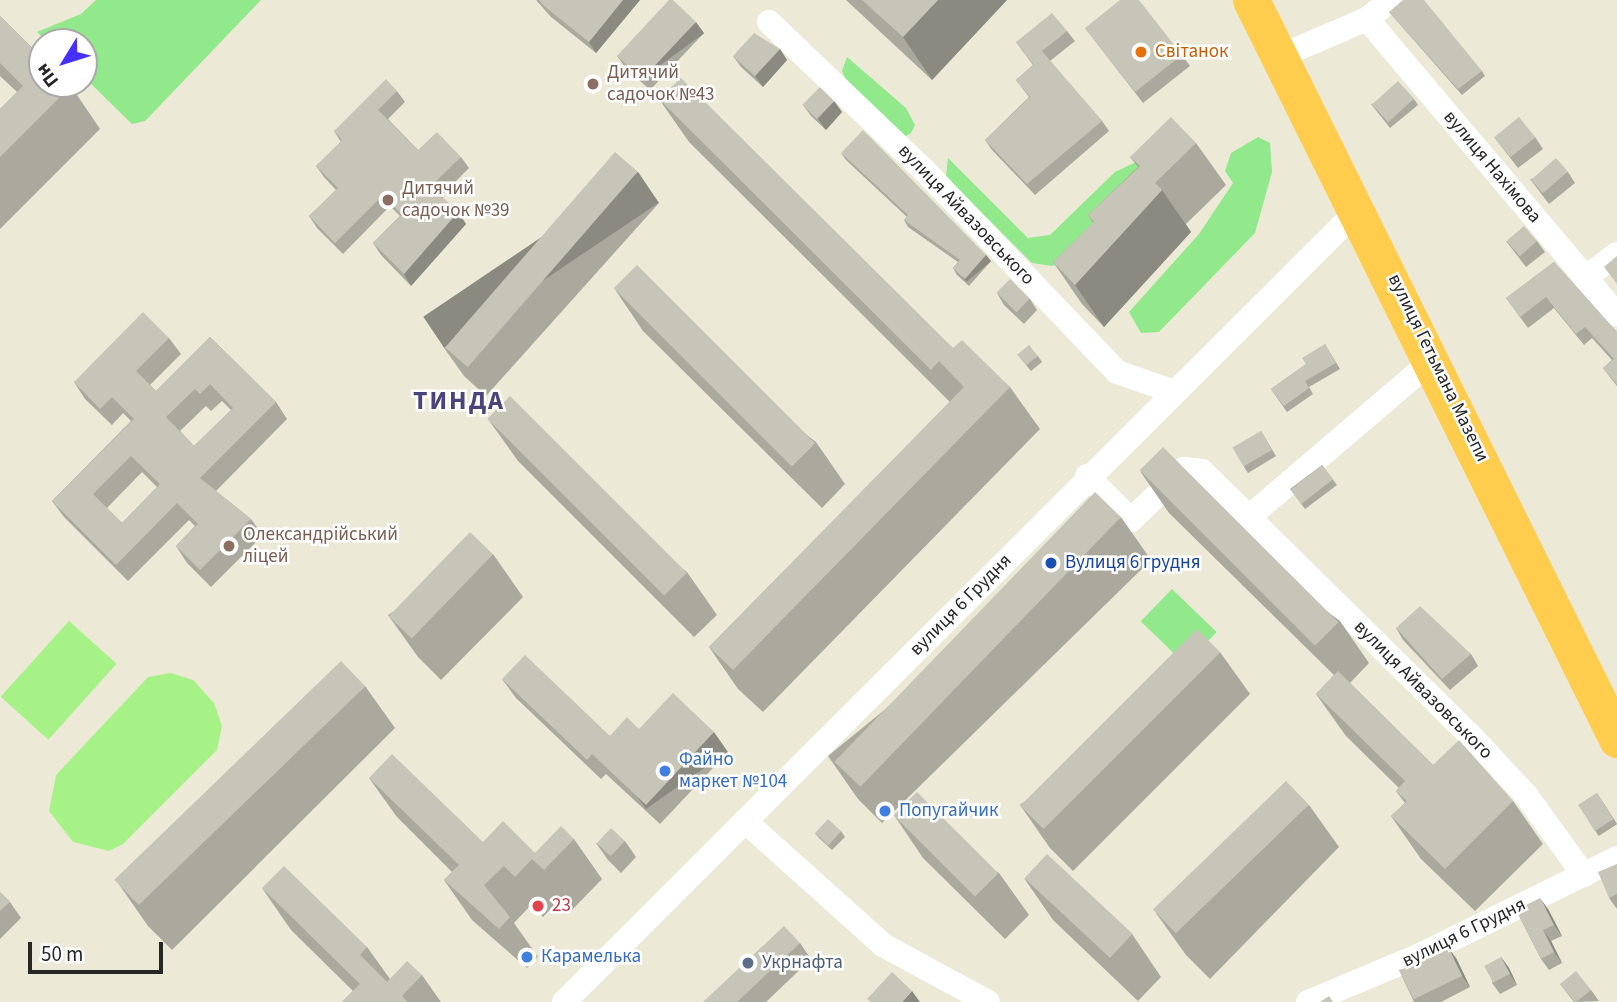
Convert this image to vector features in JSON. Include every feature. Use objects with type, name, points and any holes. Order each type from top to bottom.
[{"type":"highway","name":"вулиця Гетьмана Мазепи","points":[[1251,0],[1282,56],[1434,359],[1617,739]]},
{"type":"street","points":[[1282,56],[1367,19],[1391,0]]},
{"type":"street","name":"вулиця Нахімова","points":[[1367,19],[1617,315]]},
{"type":"street","name":"вулиця Айвазовського","points":[[769,22],[1117,372],[1172,391]]},
{"type":"street","name":"вулиця 6 Грудня","points":[[564,1002],[1172,391],[1359,209]]},
{"type":"street","points":[[1585,278],[1617,254]]},
{"type":"street","points":[[1249,517],[1434,359]]},
{"type":"street","name":"вулиця Айвазовського","points":[[1087,476],[1131,520],[1193,467],[1249,517],[1479,745],[1584,875]]},
{"type":"street","points":[[745,821],[883,945],[988,1002]]},
{"type":"street","name":"вулиця 6 Грудня","points":[[1308,1002],[1617,858]]},
{"type":"green space","points":[[96,0],[261,0],[145,121],[132,124],[98,91],[98,28],[47,28],[81,14]]},
{"type":"green space","points":[[847,57],[906,108],[915,125],[911,133],[902,138],[849,87],[842,71]]},
{"type":"green space","points":[[1258,137],[1270,143],[1272,172],[1255,233],[1159,332],[1141,333],[1129,312],[1199,234],[1233,183],[1225,171],[1231,153]]},
{"type":"green space","points":[[948,158],[1028,238],[1050,235],[1115,172],[1140,160],[1149,164],[1068,260],[1052,266],[1032,263],[946,177]]},
{"type":"green space","points":[[1172,589],[1217,632],[1185,664],[1141,621]]},
{"type":"green space","points":[[69,621],[117,664],[48,740],[1,697]]},
{"type":"green space","points":[[171,673],[193,680],[214,703],[222,726],[217,750],[123,844],[109,851],[73,842],[49,811],[56,775],[148,677]]},
{"type":"building","points":[[539,0],[623,0],[589,42]]},
{"type":"building","points":[[669,0],[673,0],[696,22],[642,79],[617,56]]},
{"type":"building","points":[[862,0],[938,0],[903,37]]},
{"type":"building","name":"Світанок","points":[[1120,0],[1139,0],[1182,55],[1135,92],[1085,28]]},
{"type":"building","points":[[1403,0],[1424,0],[1482,71],[1458,89],[1389,12]]},
{"type":"building","points":[[1052,13],[1067,31],[1042,51],[1102,121],[1027,184],[985,140],[1030,97],[1016,80],[1034,65],[1016,42]]},
{"type":"building","points":[[0,16],[28,44],[28,98],[59,98],[0,157],[0,109],[23,86],[0,63]]},
{"type":"building","points":[[754,33],[780,49],[755,76],[733,56]]},
{"type":"building","points":[[681,78],[953,348],[962,340],[1010,387],[733,670],[709,647],[964,387],[939,361],[931,370],[659,99]]},
{"type":"building","points":[[386,79],[397,91],[378,110],[418,150],[437,132],[461,157],[431,186],[458,212],[404,274],[373,243],[402,215],[383,195],[335,243],[309,216],[338,188],[316,166],[342,140],[334,131]]},
{"type":"building","points":[[1398,81],[1414,99],[1388,122],[1372,104]]},
{"type":"building","points":[[820,87],[834,101],[816,119],[802,105]]},
{"type":"building","points":[[1171,117],[1196,143],[1155,183],[1162,190],[1075,285],[1053,262],[1094,222],[1088,215],[1140,166],[1130,157]]},
{"type":"building","points":[[1519,117],[1535,137],[1510,157],[1494,137]]},
{"type":"building","points":[[863,130],[986,255],[965,279],[953,268],[960,260],[904,220],[908,215],[841,153]]},
{"type":"building","points":[[615,152],[638,172],[468,367],[445,347]]},
{"type":"building","points":[[1556,158],[1568,172],[1543,193],[1531,180]]},
{"type":"building","points":[[1524,226],[1537,241],[1520,256],[1507,241]]},
{"type":"building","points":[[1617,256],[1617,284],[1604,267]]},
{"type":"building","points":[[1554,262],[1617,332],[1617,384],[1603,368],[1614,359],[1585,327],[1576,334],[1546,297],[1520,317],[1506,298]]},
{"type":"building","points":[[637,265],[815,443],[792,467],[614,288]]},
{"type":"building","points":[[1010,279],[1030,299],[1016,312],[997,292]]},
{"type":"building","points":[[143,312],[169,338],[136,371],[156,391],[210,337],[276,402],[200,478],[251,519],[200,570],[176,546],[198,524],[177,503],[116,565],[52,501],[134,419],[112,397],[100,409],[74,382]],"holes":[[[210,384],[233,408],[194,446],[166,417],[195,389],[200,394]],[[131,456],[160,484],[122,523],[93,494]]]},
{"type":"building","points":[[1325,344],[1336,363],[1305,381],[1309,388],[1284,406],[1271,389],[1306,364],[1302,358]]},
{"type":"building","points":[[1029,345],[1038,356],[1026,365],[1017,354]]},
{"type":"building","points":[[510,396],[687,573],[664,595],[487,419]]},
{"type":"building","points":[[1261,431],[1272,450],[1243,467],[1232,448]]},
{"type":"building","points":[[1163,447],[1338,622],[1315,646],[1140,470]]},
{"type":"building","points":[[1322,465],[1333,479],[1302,504],[1290,490]]},
{"type":"building","points":[[1095,492],[1121,517],[860,787],[835,762]]},
{"type":"building","points":[[470,532],[493,554],[412,638],[389,616]]},
{"type":"building","points":[[1420,606],[1471,654],[1442,679],[1396,628]]},
{"type":"building","points":[[1197,629],[1220,652],[1044,829],[1020,806]]},
{"type":"building","points":[[525,655],[610,736],[627,717],[639,729],[673,693],[714,732],[646,805],[592,754],[587,760],[502,679]]},
{"type":"building","points":[[341,661],[365,686],[139,905],[114,880]]},
{"type":"building","points":[[1338,671],[1433,765],[1459,740],[1513,801],[1445,869],[1391,816],[1407,801],[1396,791],[1405,781],[1316,694]]},
{"type":"building","points":[[392,754],[483,842],[503,821],[535,853],[561,826],[574,839],[544,870],[532,859],[515,877],[504,866],[484,885],[510,917],[499,929],[444,880],[459,865],[369,778]]},
{"type":"building","points":[[1286,781],[1309,805],[1176,933],[1153,910]]},
{"type":"building","points":[[917,792],[998,873],[975,897],[894,815]]},
{"type":"building","points":[[1597,793],[1613,819],[1595,831],[1578,805]]},
{"type":"building","points":[[828,819],[841,831],[828,845],[815,833]]},
{"type":"building","points":[[611,828],[625,841],[611,856],[597,843]]},
{"type":"building","points":[[1047,854],[1133,934],[1110,958],[1024,878]]},
{"type":"building","points":[[1617,864],[1617,894],[1609,898],[1598,872]]},
{"type":"building","points":[[284,866],[367,947],[360,955],[387,982],[407,961],[422,975],[402,996],[408,1002],[342,1002],[360,984],[262,888]]},
{"type":"building","points":[[0,892],[10,902],[0,911]]},
{"type":"building","points":[[1540,898],[1554,925],[1543,930],[1554,952],[1541,959],[1516,910]]},
{"type":"building","points":[[784,926],[800,943],[737,1002],[703,1002]]},
{"type":"building","points":[[1448,947],[1462,976],[1413,999],[1399,971]]},
{"type":"building","points":[[1501,957],[1510,974],[1493,983],[1484,966]]},
{"type":"building","points":[[1576,971],[1591,990],[1575,1002],[1560,984]]},
{"type":"building","points":[[892,972],[912,991],[902,1002],[871,1002],[867,999]]},
{"type":"building","points":[[1329,996],[1333,1002],[1320,1002]]},
{"type":"place","name":"Світанок","points":[[1141,52]]},
{"type":"place","name":"Дитячий садочок №43","points":[[593,84]]},
{"type":"place","name":"Дитячий садочок №39","points":[[388,200]]},
{"type":"place","name":"Олександрійський ліцей","points":[[229,546]]},
{"type":"place","name":"Вулиця 6 грудня","points":[[1051,563]]},
{"type":"place","name":"Файно маркет №104","points":[[665,771]]},
{"type":"place","name":"Попугайчик","points":[[885,811]]},
{"type":"place","name":"23","points":[[538,906]]},
{"type":"place","name":"Карамелька","points":[[527,957]]},
{"type":"place","name":"Укрнафта","points":[[748,963]]},
{"type":"district","name":"ТИНДА","points":[[459,401]]}]
